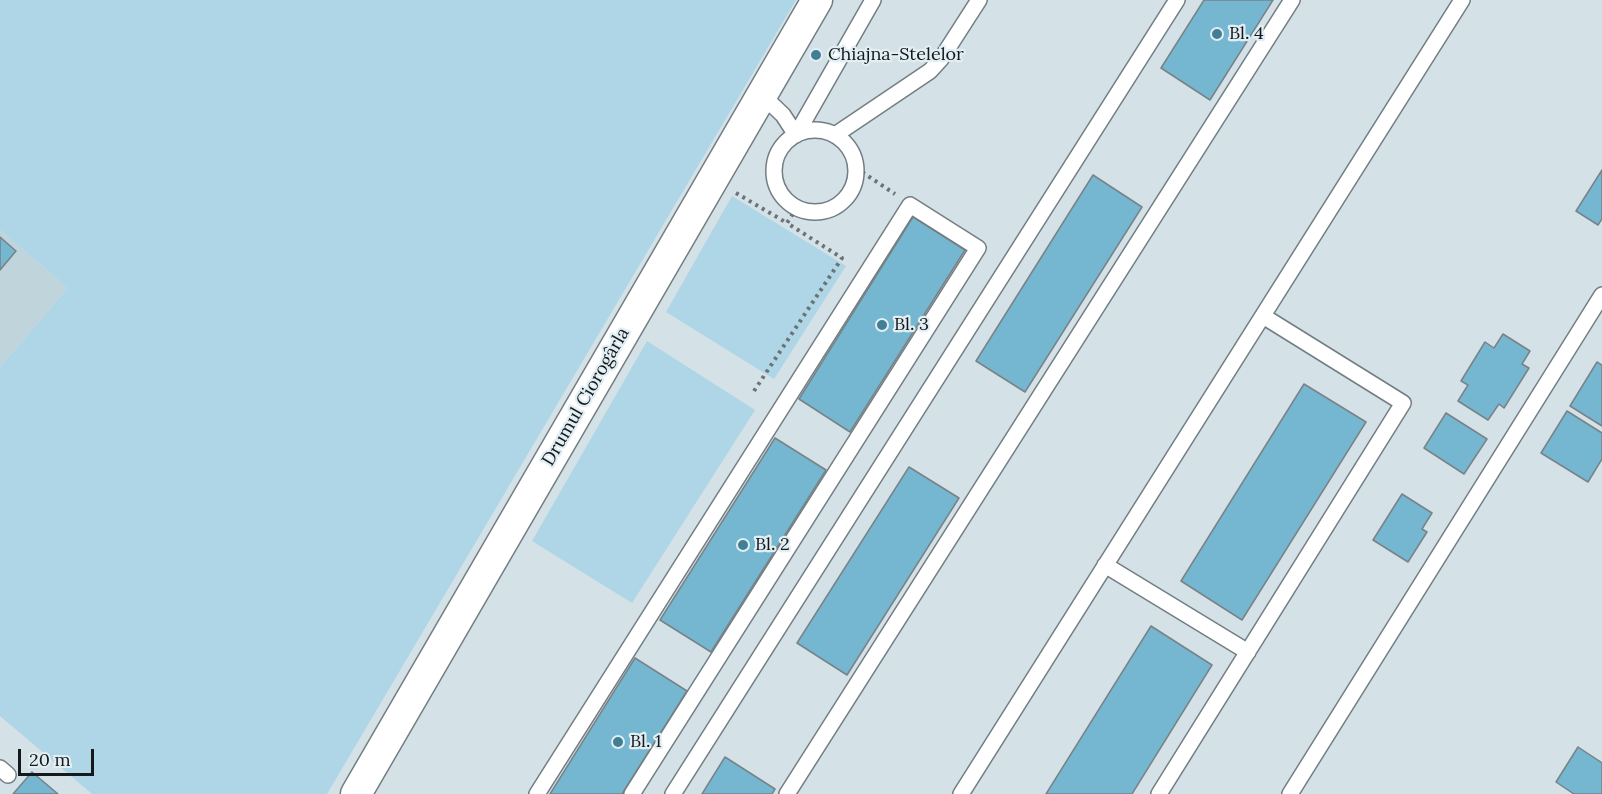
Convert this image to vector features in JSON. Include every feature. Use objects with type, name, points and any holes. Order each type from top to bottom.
[{"type":"street","name":"Drumul Ciorogârla","points":[[356,794],[817,0]]},
{"type":"lane","points":[[796,135],[816,130],[835,135],[849,149],[856,168],[855,181],[850,194],[840,204],[829,210],[815,213],[796,207],[781,194],[775,182],[774,168],[778,155],[785,144],[796,135],[873,0]]},
{"type":"lane","points":[[835,135],[930,71],[941,60],[979,0]]},
{"type":"lane","points":[[673,794],[1177,0]]},
{"type":"lane","points":[[787,794],[1292,0]]},
{"type":"lane","points":[[961,794],[1462,0]]},
{"type":"lane","points":[[762,94],[783,115],[796,135]]},
{"type":"lane","points":[[537,794],[910,205],[978,248],[632,794]]},
{"type":"lane","points":[[1290,794],[1602,295]]},
{"type":"lane","points":[[1159,794],[1403,403],[1263,316]]},
{"type":"lane","points":[[1105,565],[1248,652]]},
{"type":"path","points":[[856,168],[910,205]]},
{"type":"path","points":[[713,179],[842,258],[754,391]]},
{"type":"path","points":[[787,223],[796,207]]},
{"type":"shaded area","points":[[0,0],[796,0],[327,794],[92,794],[0,716],[0,367],[68,288],[0,230]]},
{"type":"shaded area","points":[[732,196],[846,266],[774,379],[666,312]]},
{"type":"shaded area","points":[[0,230],[68,288],[0,367]]},
{"type":"shaded area","points":[[647,341],[755,410],[632,603],[532,541]]},
{"type":"building","name":"Bl. 4","points":[[1204,0],[1273,0],[1210,100],[1161,68]]},
{"type":"building","points":[[1602,170],[1602,219],[1598,225],[1576,211]]},
{"type":"building","name":"Bl. 3","points":[[1093,175],[1142,207],[1025,392],[976,361]]},
{"type":"building","name":"Bl. 3","points":[[913,217],[965,250],[850,432],[799,399]]},
{"type":"building","points":[[0,237],[16,251],[0,270]]},
{"type":"building","points":[[1503,334],[1530,351],[1522,364],[1529,368],[1504,408],[1499,404],[1488,420],[1458,401],[1468,385],[1461,381],[1485,342],[1494,348]]},
{"type":"building","points":[[1597,362],[1602,365],[1602,426],[1570,406]]},
{"type":"building","points":[[1304,384],[1366,422],[1242,620],[1181,581]]},
{"type":"building","points":[[1567,411],[1602,433],[1602,459],[1588,482],[1541,453]]},
{"type":"building","points":[[1446,413],[1487,439],[1464,474],[1424,448]]},
{"type":"building","name":"Bl. 2","points":[[775,438],[826,470],[711,652],[660,620]]},
{"type":"building","name":"Bl. 2","points":[[909,467],[959,498],[847,675],[797,643]]},
{"type":"building","points":[[1402,494],[1432,513],[1422,529],[1427,532],[1408,562],[1373,540]]},
{"type":"building","points":[[1151,626],[1212,665],[1132,794],[1046,794]]},
{"type":"building","name":"Bl. 1","points":[[635,658],[687,691],[622,794],[550,794]]},
{"type":"building","points":[[1578,747],[1602,763],[1602,794],[1574,794],[1556,782]]},
{"type":"building","points":[[725,757],[775,789],[772,794],[702,794]]},
{"type":"building","points":[[32,772],[58,794],[13,794]]},
{"type":"place","name":"Bl. 4","points":[[1217,34]]},
{"type":"place","name":"Chiajna-Stelelor","points":[[816,55]]},
{"type":"place","name":"Bl. 3","points":[[882,325]]},
{"type":"place","name":"Bl. 2","points":[[743,545]]},
{"type":"place","name":"Bl. 1","points":[[618,742]]}]
